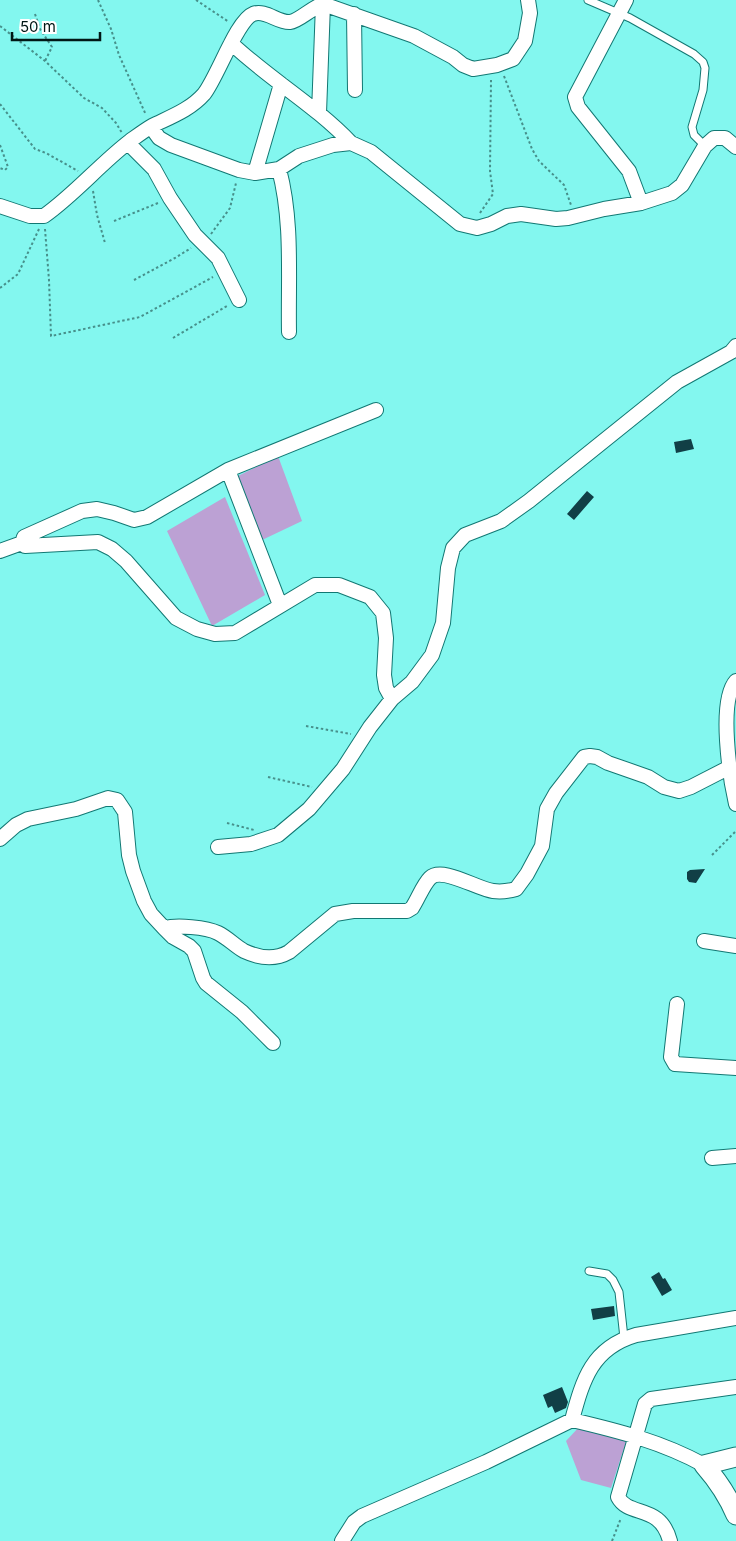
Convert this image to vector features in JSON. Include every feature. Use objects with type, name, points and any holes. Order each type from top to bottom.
[{"type":"street","points":[[0,206],[30,216],[44,216],[128,143],[150,127],[185,110],[203,95],[231,43],[247,18],[253,14],[259,13],[290,22],[314,7],[323,4],[414,36],[473,69],[495,65],[513,58],[525,41],[530,13],[528,0]]},
{"type":"street","points":[[626,0],[589,73],[575,96],[576,102],[629,171],[641,203]]},
{"type":"street","points":[[319,113],[323,4]]},
{"type":"street","points":[[354,14],[355,90]]},
{"type":"street","points":[[231,43],[248,59],[319,113],[351,143],[371,152],[460,224],[477,228],[507,216],[521,214],[556,219],[641,203],[672,193],[682,185],[705,146],[714,138],[725,138],[736,147]]},
{"type":"street","points":[[255,174],[281,84]]},
{"type":"street","points":[[150,127],[159,138],[171,145],[255,174],[279,170],[299,156],[333,145],[351,143]]},
{"type":"street","points":[[128,143],[154,169],[170,198],[195,235],[218,258],[239,300]]},
{"type":"street","points":[[279,170],[284,190],[288,232],[289,332]]},
{"type":"street","points":[[218,847],[251,844],[278,835],[309,809],[343,769],[364,736],[392,699],[412,682],[432,655],[443,623],[448,568],[453,548],[465,535],[501,521],[677,382],[731,352],[736,346]]},
{"type":"street","points":[[22,543],[24,537],[82,511],[97,509],[134,520],[147,517],[228,470],[376,410]]},
{"type":"street","points":[[228,470],[280,606]]},
{"type":"street","points":[[22,543],[25,546],[98,542],[112,549],[126,561],[176,618],[197,629],[215,634],[235,633],[315,585],[339,586],[370,597],[383,613],[386,638],[384,675],[386,688],[392,699]]},
{"type":"street","points":[[0,551],[22,543]]},
{"type":"street","points":[[736,682],[732,686],[727,703],[726,722],[732,784],[736,804]]},
{"type":"street","points":[[164,928],[173,926],[216,932],[244,951],[265,958],[282,956],[336,914],[344,911],[407,911],[412,908],[429,878],[439,873],[447,874],[494,891],[516,889],[527,874],[542,846],[546,809],[584,757],[597,757],[608,763],[648,777],[664,787],[679,791],[692,787],[730,767]]},
{"type":"street","points":[[0,839],[16,825],[28,819],[76,810],[108,798],[117,800],[125,812],[129,855],[135,879],[151,914],[173,938],[189,946],[194,951],[206,983],[242,1012],[273,1043]]},
{"type":"street","points":[[704,941],[736,946]]},
{"type":"street","points":[[677,1004],[672,1061],[675,1064],[736,1068]]},
{"type":"street","points":[[712,1158],[736,1156]]},
{"type":"street","points":[[572,1420],[581,1388],[594,1363],[608,1348],[624,1338],[736,1318]]},
{"type":"street","points":[[670,1541],[667,1530],[656,1518],[645,1511],[625,1506],[618,1497],[645,1404],[651,1399],[736,1386]]},
{"type":"street","points":[[342,1541],[354,1522],[362,1516],[486,1462],[572,1420],[635,1436],[681,1453],[704,1465],[717,1480],[729,1499],[736,1516]]},
{"type":"street","points":[[704,1465],[736,1457]]},
{"type":"lane","points":[[588,0],[630,18],[694,54],[703,62],[705,68],[703,90],[692,127],[694,135],[705,146]]},
{"type":"lane","points":[[590,1271],[607,1274],[616,1285],[624,1338]]},
{"type":"path","points":[[98,0],[150,127]]},
{"type":"path","points":[[196,0],[240,29]]},
{"type":"path","points":[[35,14],[40,29],[52,47],[45,61]]},
{"type":"path","points":[[0,26],[45,61],[84,98],[102,108],[116,123],[128,143]]},
{"type":"path","points":[[495,65],[532,149],[539,161],[564,185],[576,216]]},
{"type":"path","points":[[477,228],[477,218],[493,194],[490,170],[495,65]]},
{"type":"path","points":[[0,104],[35,149],[90,177],[97,215],[105,242]]},
{"type":"path","points":[[0,145],[8,167],[5,170],[0,168]]},
{"type":"path","points":[[134,280],[175,258],[212,234],[230,208],[239,170]]},
{"type":"path","points":[[114,221],[170,198]]},
{"type":"path","points":[[44,216],[51,336],[140,317],[225,270]]},
{"type":"path","points":[[0,288],[18,274],[44,216]]},
{"type":"path","points":[[173,338],[239,300]]},
{"type":"path","points":[[306,726],[364,736]]},
{"type":"path","points":[[268,777],[325,790]]},
{"type":"path","points":[[712,855],[736,831]]},
{"type":"path","points":[[612,1541],[625,1506]]},
{"type":"shaded area","points":[[278,456],[302,521],[262,540],[238,476]]},
{"type":"shaded area","points":[[225,497],[265,595],[212,626],[167,531]]},
{"type":"shaded area","points":[[580,1426],[627,1439],[611,1488],[581,1480],[566,1441]]},
{"type":"building","points":[[691,439],[694,449],[676,453],[674,442]]},
{"type":"building","points":[[587,491],[594,497],[574,520],[567,514]]},
{"type":"building","points":[[705,869],[696,883],[689,882],[687,872]]},
{"type":"building","points":[[659,1272],[672,1290],[662,1296],[651,1277]]},
{"type":"building","points":[[614,1306],[615,1316],[593,1320],[591,1309]]},
{"type":"building","points":[[562,1387],[568,1402],[566,1408],[555,1413],[552,1406],[548,1408],[543,1395]]}]
